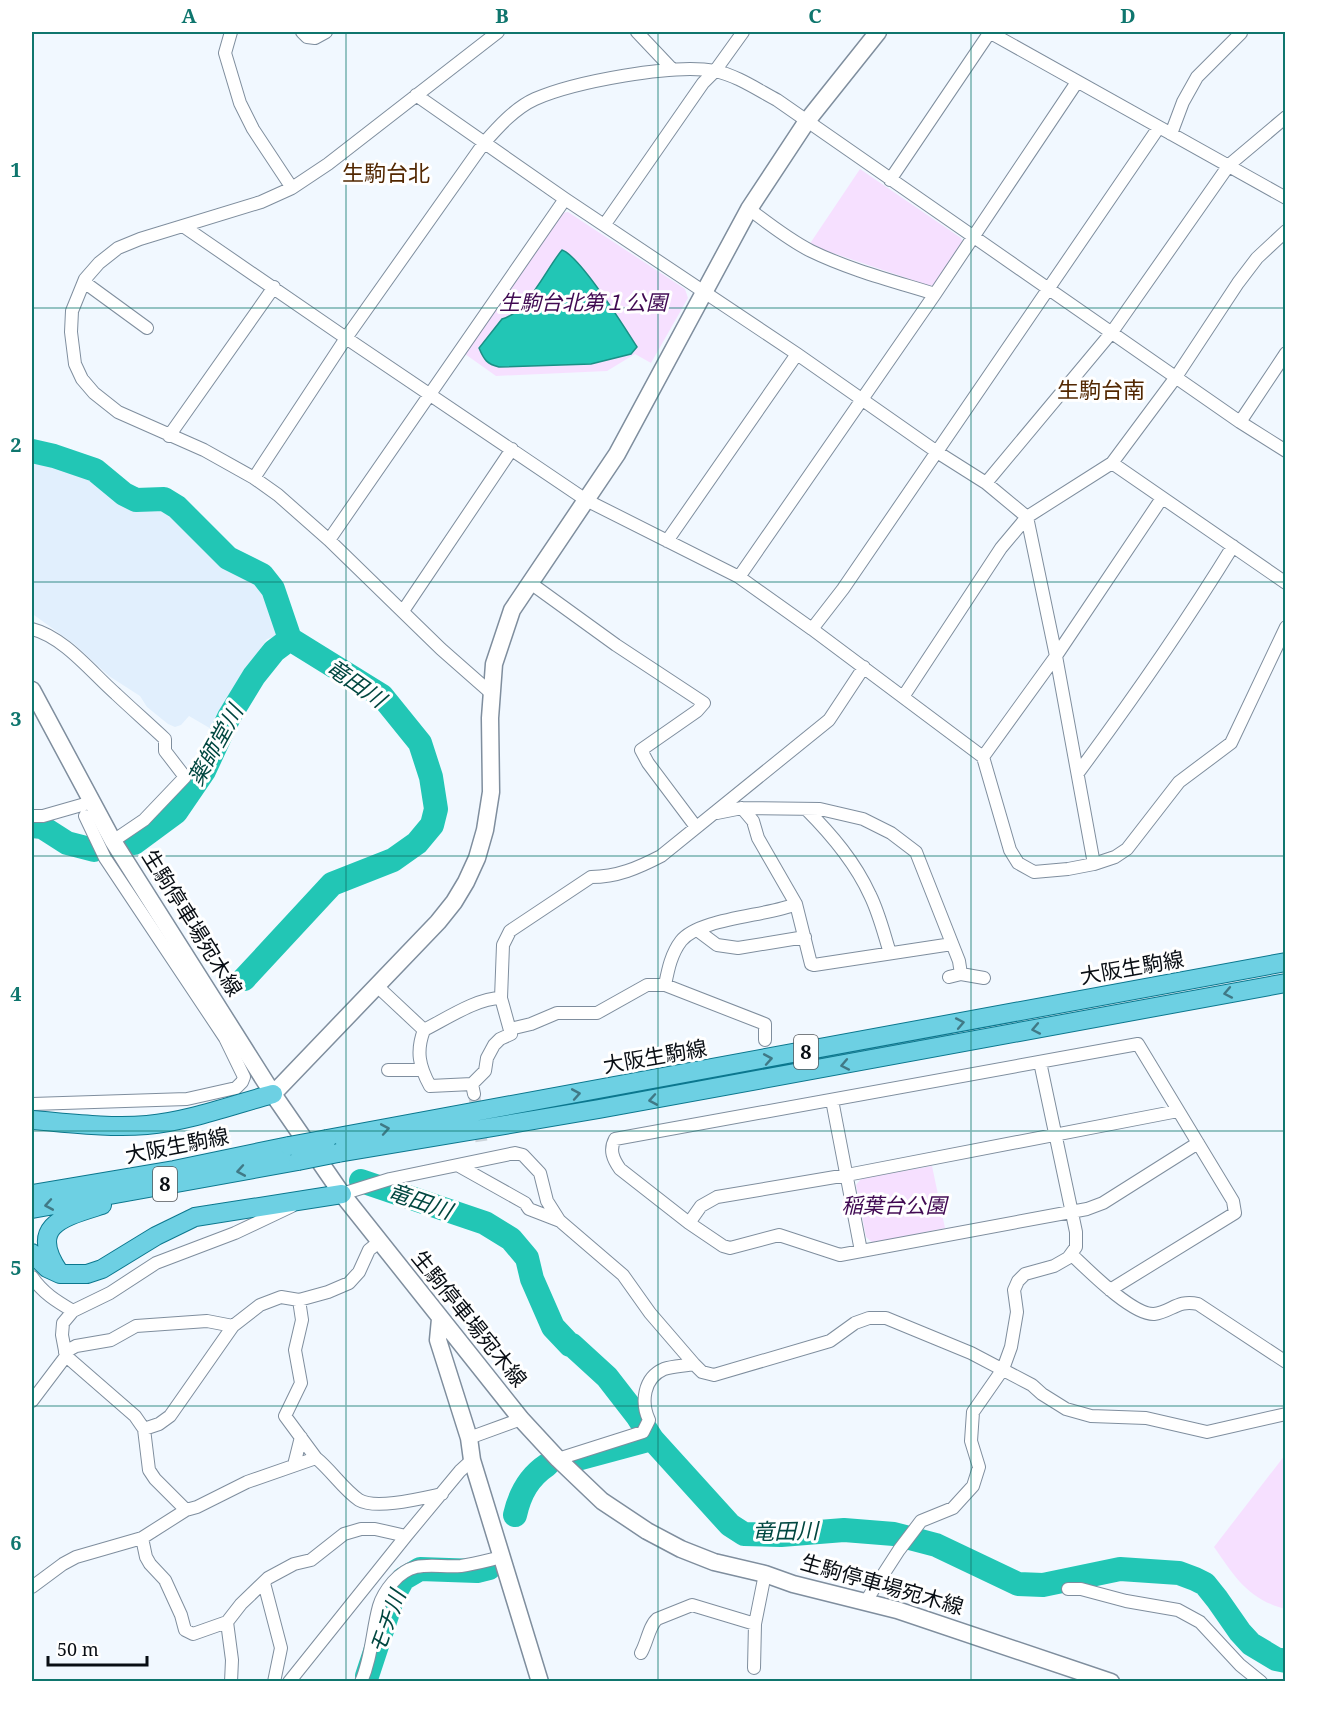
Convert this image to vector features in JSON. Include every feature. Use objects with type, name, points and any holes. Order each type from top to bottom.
[{"type":"main road","name":"大阪生駒線","points":[[32,1209],[176,1176],[1286,962]]},
{"type":"main road","name":"大阪生駒線","points":[[332,1146],[599,1109],[1286,982]]},
{"type":"main road","points":[[32,1119],[87,1125],[149,1125],[185,1118],[273,1094]]},
{"type":"main road","points":[[32,1182],[176,1176]]},
{"type":"main road","points":[[60,1274],[50,1260],[46,1244],[53,1227],[63,1218],[176,1176]]},
{"type":"main road","name":"大阪生駒線","points":[[32,1194],[176,1176]]},
{"type":"main road","points":[[32,1253],[47,1268],[60,1274],[87,1274],[102,1269],[156,1236],[195,1216],[342,1194]]},
{"type":"street","points":[[227,32],[225,53],[240,102],[253,129],[292,188]]},
{"type":"street","points":[[302,32],[307,37],[315,38],[326,32]]},
{"type":"street","points":[[491,693],[441,649],[329,540],[278,495],[254,478],[204,450],[118,412],[94,393],[82,379],[75,364],[71,332],[72,311],[84,282],[99,263],[118,248],[129,242],[261,202],[292,188],[328,164],[498,32]]},
{"type":"street","points":[[637,32],[672,69]]},
{"type":"street","points":[[605,224],[703,83],[716,71],[743,32]]},
{"type":"street","points":[[273,1094],[454,902],[477,858],[485,830],[490,792],[491,693],[494,664],[512,610],[616,454],[749,208],[807,121],[878,32]]},
{"type":"street","points":[[890,180],[990,32],[1286,198]]},
{"type":"street","points":[[1171,134],[1183,102],[1197,77],[1241,33]]},
{"type":"street","points":[[254,478],[346,338],[484,143],[518,109],[535,99],[586,84],[672,69],[716,71],[742,81],[777,100],[1240,422],[1286,451]]},
{"type":"street","points":[[739,577],[935,294],[1077,82]]},
{"type":"street","points":[[416,95],[565,199],[986,483],[1027,517],[1056,656],[1094,864]]},
{"type":"street","points":[[986,483],[1112,332],[1229,165],[1286,117]]},
{"type":"street","points":[[812,629],[843,589],[1160,126]]},
{"type":"street","points":[[329,540],[565,199]]},
{"type":"street","points":[[749,208],[778,231],[810,251],[864,272],[935,294]]},
{"type":"street","points":[[183,226],[586,500],[739,577],[984,757],[1010,850],[1018,863],[1034,872],[1094,864],[1115,857],[1127,849],[1179,782],[1231,743],[1286,627]]},
{"type":"street","points":[[903,697],[1001,548],[1027,517],[1112,463],[1176,377],[1238,283],[1257,258],[1286,231]]},
{"type":"street","points":[[84,282],[147,328]]},
{"type":"street","points":[[169,435],[274,287]]},
{"type":"street","points":[[1240,422],[1286,353]]},
{"type":"street","points":[[667,541],[796,354]]},
{"type":"street","points":[[403,611],[512,449]]},
{"type":"street","points":[[1112,463],[1286,583]]},
{"type":"street","points":[[984,757],[1056,656],[1162,498]]},
{"type":"street","points":[[1078,773],[1193,608],[1233,546]]},
{"type":"street","points":[[529,582],[616,645],[704,703],[697,711],[641,750],[648,763],[696,827]]},
{"type":"street","points":[[32,629],[56,641],[79,659],[165,739],[165,751],[185,777],[144,820],[113,841]]},
{"type":"street","points":[[501,998],[467,1007],[424,1030],[419,1042],[421,1070],[430,1086],[473,1089],[485,1071],[487,1058],[494,1045],[511,1034],[501,998],[503,945],[510,931],[591,877],[603,877],[634,870],[661,856],[829,720],[864,668]]},
{"type":"street","name":"生駒停車場宛木線","points":[[32,690],[88,809],[113,841],[273,1094],[342,1194],[520,1419],[602,1501],[647,1531],[681,1550],[703,1558],[765,1574],[793,1584],[866,1601],[1111,1682]]},
{"type":"street","points":[[712,814],[742,808],[806,809],[834,812],[863,819],[891,833],[916,852],[952,944],[955,976],[984,978]]},
{"type":"street","points":[[742,808],[753,821],[758,838],[796,904],[811,964],[952,944]]},
{"type":"street","points":[[32,814],[43,816],[88,809],[105,858],[225,1038],[244,1077],[236,1088],[187,1099],[32,1104]]},
{"type":"street","points":[[806,809],[833,837],[859,873],[872,898],[890,953]]},
{"type":"street","points":[[665,985],[670,961],[681,940],[697,930],[720,922],[796,904]]},
{"type":"street","points":[[697,930],[717,945],[738,948],[805,937]]},
{"type":"street","points":[[510,1029],[531,1024],[557,1013],[597,1013],[647,985],[665,985],[765,1024],[765,1040]]},
{"type":"street","points":[[377,986],[424,1030]]},
{"type":"street","points":[[1110,1290],[1234,1213],[1233,1201],[1198,1143],[1178,1111],[1138,1044],[615,1139],[611,1146],[613,1158],[620,1168],[689,1223],[723,1246],[730,1248],[779,1235],[840,1255],[1072,1212],[1103,1203],[1198,1143]]},
{"type":"street","points":[[866,1601],[921,1521],[954,1508],[973,1486],[979,1467],[971,1441],[973,1412],[1003,1369],[1015,1336],[1017,1312],[1014,1290],[1018,1281],[1026,1274],[1063,1262],[1076,1247],[1072,1212],[1040,1062]]},
{"type":"street","points":[[388,1070],[421,1070]]},
{"type":"street","points":[[832,1100],[861,1251]]},
{"type":"street","points":[[689,1223],[701,1206],[717,1197],[847,1175],[1178,1111]]},
{"type":"street","points":[[482,1145],[484,1159]]},
{"type":"street","points":[[342,1194],[390,1179],[459,1167],[515,1153],[523,1155],[540,1173],[547,1201],[560,1221],[623,1275],[650,1313],[702,1372],[714,1374],[830,1341],[855,1323],[869,1318],[886,1318],[1003,1369],[1032,1385],[1066,1409],[1090,1416],[1146,1418],[1207,1432],[1286,1414]]},
{"type":"street","points":[[459,1167],[525,1203],[529,1209],[560,1221]]},
{"type":"street","points":[[186,1510],[149,1470],[144,1429],[125,1406],[65,1354],[63,1323],[73,1311],[110,1293],[156,1263],[235,1233],[303,1200]]},
{"type":"street","points":[[144,1429],[159,1424],[170,1416],[233,1326],[260,1305],[270,1301],[281,1297],[299,1300],[349,1283],[359,1272],[369,1250],[379,1242]]},
{"type":"street","points":[[1071,1254],[1110,1290],[1128,1303],[1153,1314],[1186,1301],[1198,1304],[1286,1362]]},
{"type":"street","points":[[32,1277],[40,1289],[73,1311]]},
{"type":"street","points":[[299,1300],[302,1320],[295,1350],[301,1383],[285,1416],[316,1458],[361,1501],[375,1504],[442,1494]]},
{"type":"street","points":[[440,1319],[438,1340],[540,1682]]},
{"type":"street","points":[[32,1401],[65,1354],[76,1346],[111,1340],[136,1326],[207,1321],[233,1326]]},
{"type":"street","points":[[558,1459],[643,1432],[649,1420],[644,1409],[644,1401],[646,1389],[651,1381],[664,1370],[694,1365]]},
{"type":"street","points":[[469,1438],[520,1419]]},
{"type":"street","points":[[294,1465],[301,1437]]},
{"type":"street","points":[[32,1587],[76,1557],[142,1539],[186,1510],[197,1507],[233,1488],[316,1458]]},
{"type":"street","points":[[289,1682],[406,1536],[460,1471],[472,1460]]},
{"type":"street","points":[[142,1539],[146,1557],[165,1580],[182,1615],[185,1629],[193,1634],[227,1622],[241,1604],[268,1578],[294,1564],[310,1560],[336,1540],[351,1532],[375,1528],[406,1536]]},
{"type":"street","points":[[361,1682],[368,1664],[383,1596],[402,1573],[420,1566],[460,1566],[502,1557]]},
{"type":"street","points":[[754,1668],[755,1624],[765,1574]]},
{"type":"street","points":[[264,1583],[281,1648],[274,1682]]},
{"type":"street","points":[[1068,1589],[1081,1589],[1126,1601],[1178,1610],[1200,1623],[1240,1665],[1261,1682]]},
{"type":"street","points":[[641,1653],[653,1622],[692,1605],[755,1624]]},
{"type":"street","points":[[227,1622],[232,1660],[231,1682]]},
{"type":"shaded area","points":[[562,250],[580,265],[637,347],[631,354],[591,364],[499,367],[489,363],[479,348],[502,319],[511,315],[528,300]]},
{"type":"shaded area","points":[[36,456],[57,460],[94,476],[130,502],[163,506],[171,511],[215,555],[267,589],[282,631],[277,636],[267,639],[230,694],[213,730],[189,716],[181,725],[175,727],[168,724],[147,707],[140,696],[109,676],[74,644],[34,615],[32,616],[32,461]]},
{"type":"green space","points":[[860,169],[961,238],[963,244],[934,285],[930,286],[809,245]]},
{"type":"green space","name":"生駒台北第１公園","points":[[568,212],[685,289],[688,298],[651,363],[635,354],[607,371],[496,376],[465,354],[562,213]]},
{"type":"green space","name":"稲葉台公園","points":[[932,1166],[945,1228],[873,1243],[866,1237],[856,1185],[862,1178]]},
{"type":"green space","points":[[1285,1455],[1285,1609],[1261,1599],[1243,1586],[1214,1547]]},
{"type":"waterway","name":"竜田川","points":[[32,451],[95,470],[124,494],[136,500],[164,499],[177,507],[228,558],[262,575],[273,589],[290,639],[382,696],[420,743],[431,777],[436,809],[432,825],[417,843],[393,860],[332,884],[244,979]]},
{"type":"waterway","name":"薬師堂川","points":[[134,843],[176,812],[204,771],[229,717],[254,676],[274,651],[290,639]]},
{"type":"waterway","name":"薬師堂川","points":[[32,826],[42,827],[67,843],[94,850]]},
{"type":"waterway","name":"竜田川","points":[[361,1181],[485,1223],[511,1239],[527,1258],[532,1279],[553,1327],[607,1377],[652,1439],[730,1525],[744,1534],[781,1535],[844,1530],[894,1534],[936,1545],[1018,1584],[1043,1585],[1120,1569],[1179,1573],[1205,1584],[1251,1644],[1276,1659],[1286,1661]]},
{"type":"waterway","name":"モチ川","points":[[574,1460],[652,1439]]},
{"type":"waterway","name":"モチ川","points":[[515,1515],[526,1486],[547,1465]]},
{"type":"waterway","name":"モチ川","points":[[367,1676],[393,1597],[403,1579],[420,1569],[477,1571],[489,1568]]},
{"type":"tunnel","points":[[474,1094],[482,1145]]},
{"type":"district","name":"生駒台北","points":[[386,173]]},
{"type":"district","name":"生駒台南","points":[[1101,390]]}]
